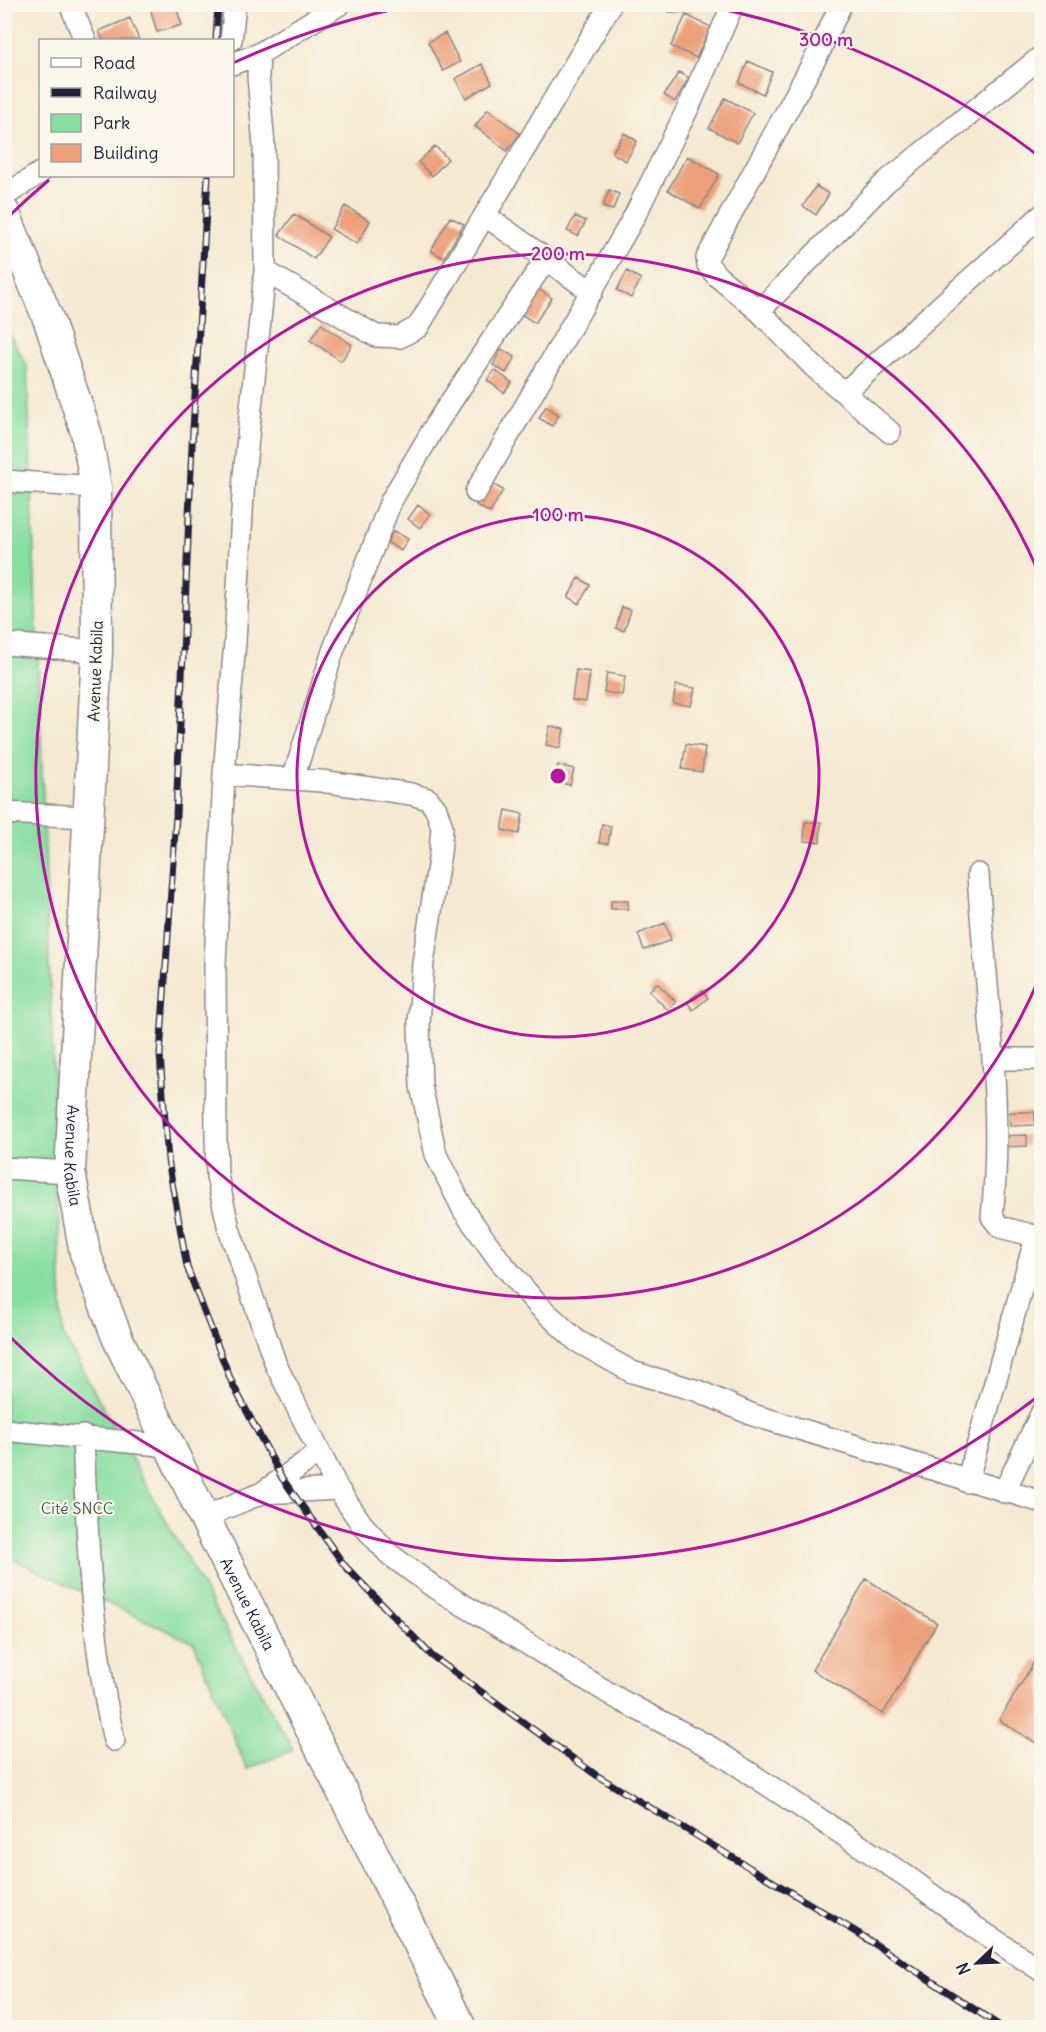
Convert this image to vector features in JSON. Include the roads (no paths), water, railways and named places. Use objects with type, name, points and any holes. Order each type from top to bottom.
[{"type":"highway","name":"Avenue Kabila","points":[[4,212],[49,321],[86,432],[96,487],[97,651],[70,1172],[85,1253],[117,1337],[204,1517],[461,2028]]},
{"type":"street","points":[[70,4],[85,39]]},
{"type":"street","points":[[231,39],[235,4]]},
{"type":"street","points":[[234,63],[259,54],[340,4]]},
{"type":"street","points":[[265,271],[376,336],[400,338],[418,327],[611,4]]},
{"type":"street","points":[[476,492],[592,292],[683,120],[733,4]]},
{"type":"street","points":[[841,4],[783,120],[708,252],[708,265],[759,311],[814,367],[890,432]]},
{"type":"street","points":[[259,54],[258,76],[264,146],[265,271],[244,476],[235,642],[224,774],[215,964],[217,1176],[229,1229],[276,1365],[338,1489],[361,1523],[389,1554],[435,1588],[622,1701],[710,1747],[909,1878],[975,1928],[1041,1971]]},
{"type":"street","points":[[759,311],[886,182],[982,107],[1041,56]]},
{"type":"street","points":[[4,196],[39,174]]},
{"type":"street","points":[[845,392],[1041,215]]},
{"type":"street","points":[[486,216],[592,292]]},
{"type":"street","points":[[293,779],[333,651],[391,501],[438,421],[546,259]]},
{"type":"street","points":[[4,481],[96,487]]},
{"type":"street","points":[[4,644],[97,651]]},
{"type":"street","points":[[224,774],[293,779],[411,794],[428,799],[436,808],[442,826],[423,963],[419,1024],[421,1086],[436,1155],[464,1211],[500,1261],[538,1305],[577,1341],[614,1364],[632,1372],[698,1391],[764,1419],[927,1467],[967,1482],[1041,1502]]},
{"type":"street","points":[[4,813],[88,817]]},
{"type":"street","points":[[967,1482],[1034,1244],[1031,1235],[1000,1227],[992,1217],[996,1175],[995,1059],[989,1016],[978,874]]},
{"type":"street","points":[[995,1059],[1041,1059]]},
{"type":"street","points":[[4,1168],[70,1172]]},
{"type":"street","points":[[1004,1492],[1041,1412]]},
{"type":"street","points":[[4,1430],[170,1446]]},
{"type":"street","points":[[83,1436],[90,1563],[107,1706],[114,1740]]},
{"type":"street","points":[[204,1517],[261,1493],[318,1453]]},
{"type":"street","points":[[261,1493],[338,1489]]},
{"type":"railway","points":[[216,39],[218,4]]},
{"type":"railway","points":[[208,177],[192,446],[176,816],[160,1055],[168,1160],[187,1267],[232,1383],[282,1478],[345,1566],[432,1656],[596,1775],[858,1933],[1003,2028]]},
{"type":"park label","name":"Cité SNCC","points":[[77,1508]]}]
